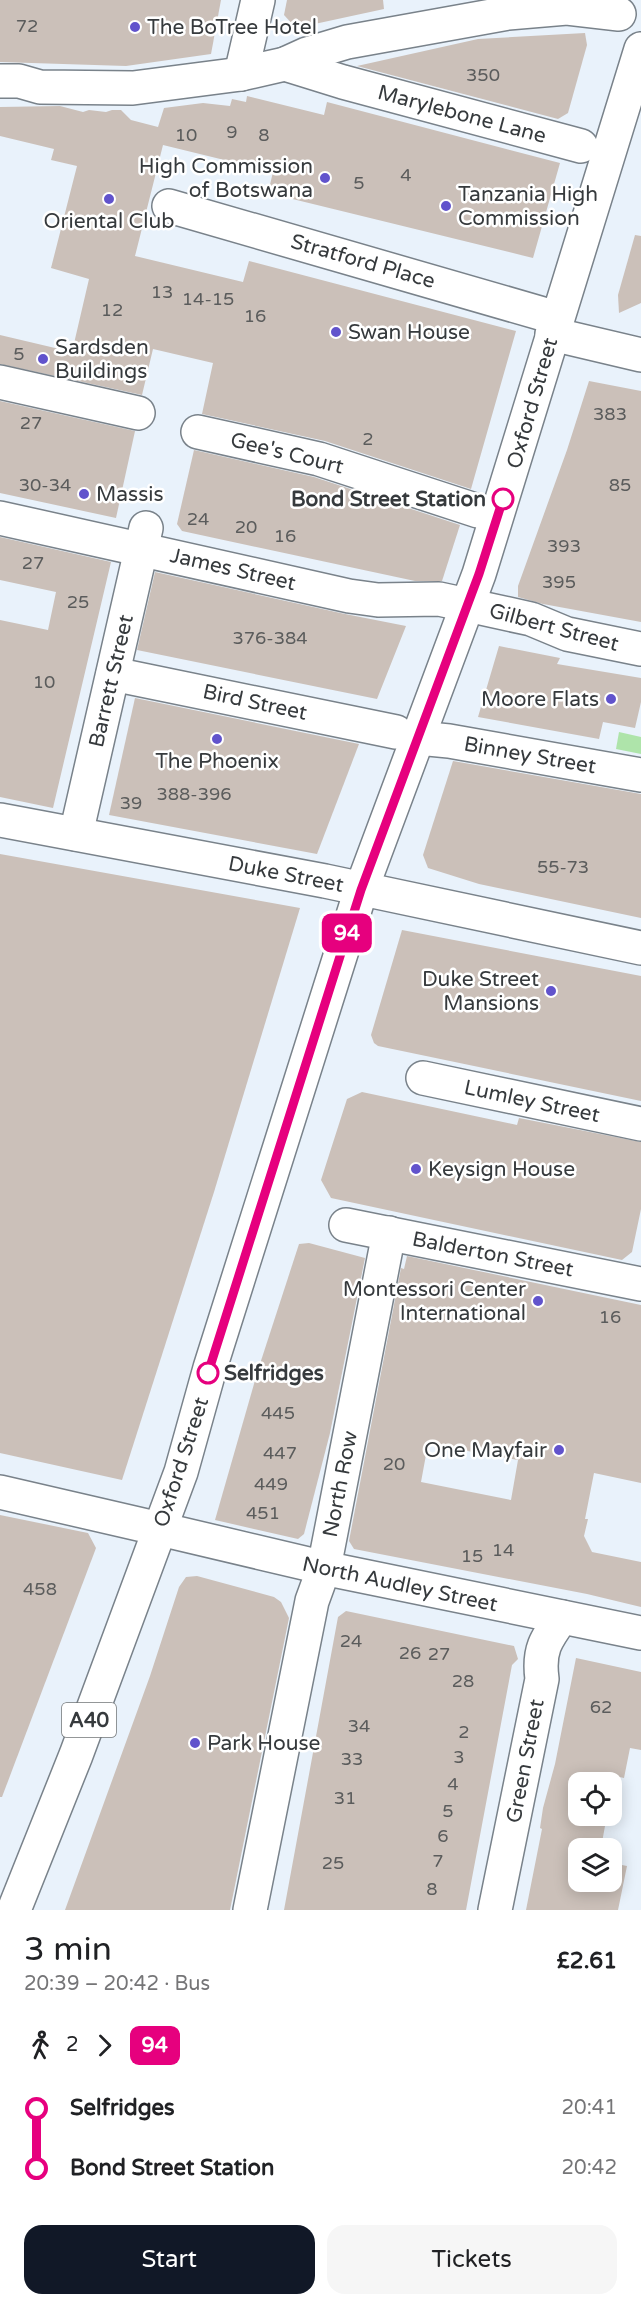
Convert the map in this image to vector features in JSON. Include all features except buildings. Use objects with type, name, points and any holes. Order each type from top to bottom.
[{"type":"street","points":[[241,74],[258,0]]},
{"type":"street","points":[[0,81],[19,81],[40,87],[133,88],[241,74],[285,64],[306,54],[347,42],[508,14],[567,8],[619,14]]},
{"type":"street","points":[[343,82],[347,42]]},
{"type":"street","name":"Oxford Street","points":[[14,1910],[84,1733],[181,1472],[210,1368],[361,890],[407,735],[467,605],[500,508],[554,326],[641,49]]},
{"type":"street","name":"Marylebone Lane","points":[[285,64],[343,82],[581,146]]},
{"type":"street","name":"Stratford Place","points":[[169,206],[554,326],[639,347]]},
{"type":"street","points":[[0,382],[138,413]]},
{"type":"street","name":"Gee's Court","points":[[198,432],[319,459],[478,511]]},
{"type":"street","name":"James Street","points":[[0,518],[144,538],[349,596],[378,600],[439,599],[467,605]]},
{"type":"street","name":"Barrett Street","points":[[76,834],[120,675],[144,538]]},
{"type":"street","name":"Gilbert Street","points":[[467,605],[531,619],[567,634],[641,649]]},
{"type":"street","name":"Bird Street","points":[[120,675],[407,735]]},
{"type":"street","name":"Binney Street","points":[[407,735],[641,775]]},
{"type":"street","name":"Duke Street","points":[[0,820],[361,890],[641,948]]},
{"type":"street","name":"Lumley Street","points":[[423,1078],[641,1124]]},
{"type":"street","name":"Balderton Street","points":[[346,1225],[641,1284]]},
{"type":"street","name":"North Row","points":[[250,1910],[312,1601],[324,1568],[389,1233]]},
{"type":"street","name":"North Audley Street","points":[[0,1492],[324,1568],[641,1633]]},
{"type":"street","name":"Green Street","points":[[495,1910],[542,1679],[540,1663],[545,1640],[562,1617]]},
{"type":"green space","points":[[619,732],[641,737],[641,754],[616,749]]},
{"type":"bus line","name":"94","points":[[208,1373],[361,890],[479,574],[503,499]]},
{"type":"place","name":"The BoTree Hotel","points":[[135,27]]},
{"type":"place","name":"High Commission of Botswana","points":[[325,178]]},
{"type":"place","name":"Oriental Club","points":[[109,199]]},
{"type":"place","name":"Tanzania High Commission","points":[[446,206]]},
{"type":"place","name":"Swan House","points":[[336,332]]},
{"type":"place","name":"Sardsden Buildings","points":[[43,359]]},
{"type":"place","name":"Massis","points":[[84,494]]},
{"type":"place","name":"Bond Street Station","points":[[503,499]]},
{"type":"place","name":"Moore Flats","points":[[611,699]]},
{"type":"place","name":"The Phoenix","points":[[217,739]]},
{"type":"place","name":"Duke Street Mansions","points":[[551,991]]},
{"type":"place","name":"Keysign House","points":[[416,1169]]},
{"type":"place","name":"Montessori Center International","points":[[538,1301]]},
{"type":"place","name":"Selfridges","points":[[208,1373]]},
{"type":"place","name":"One Mayfair","points":[[559,1450]]},
{"type":"place","name":"Park House","points":[[195,1743]]}]
